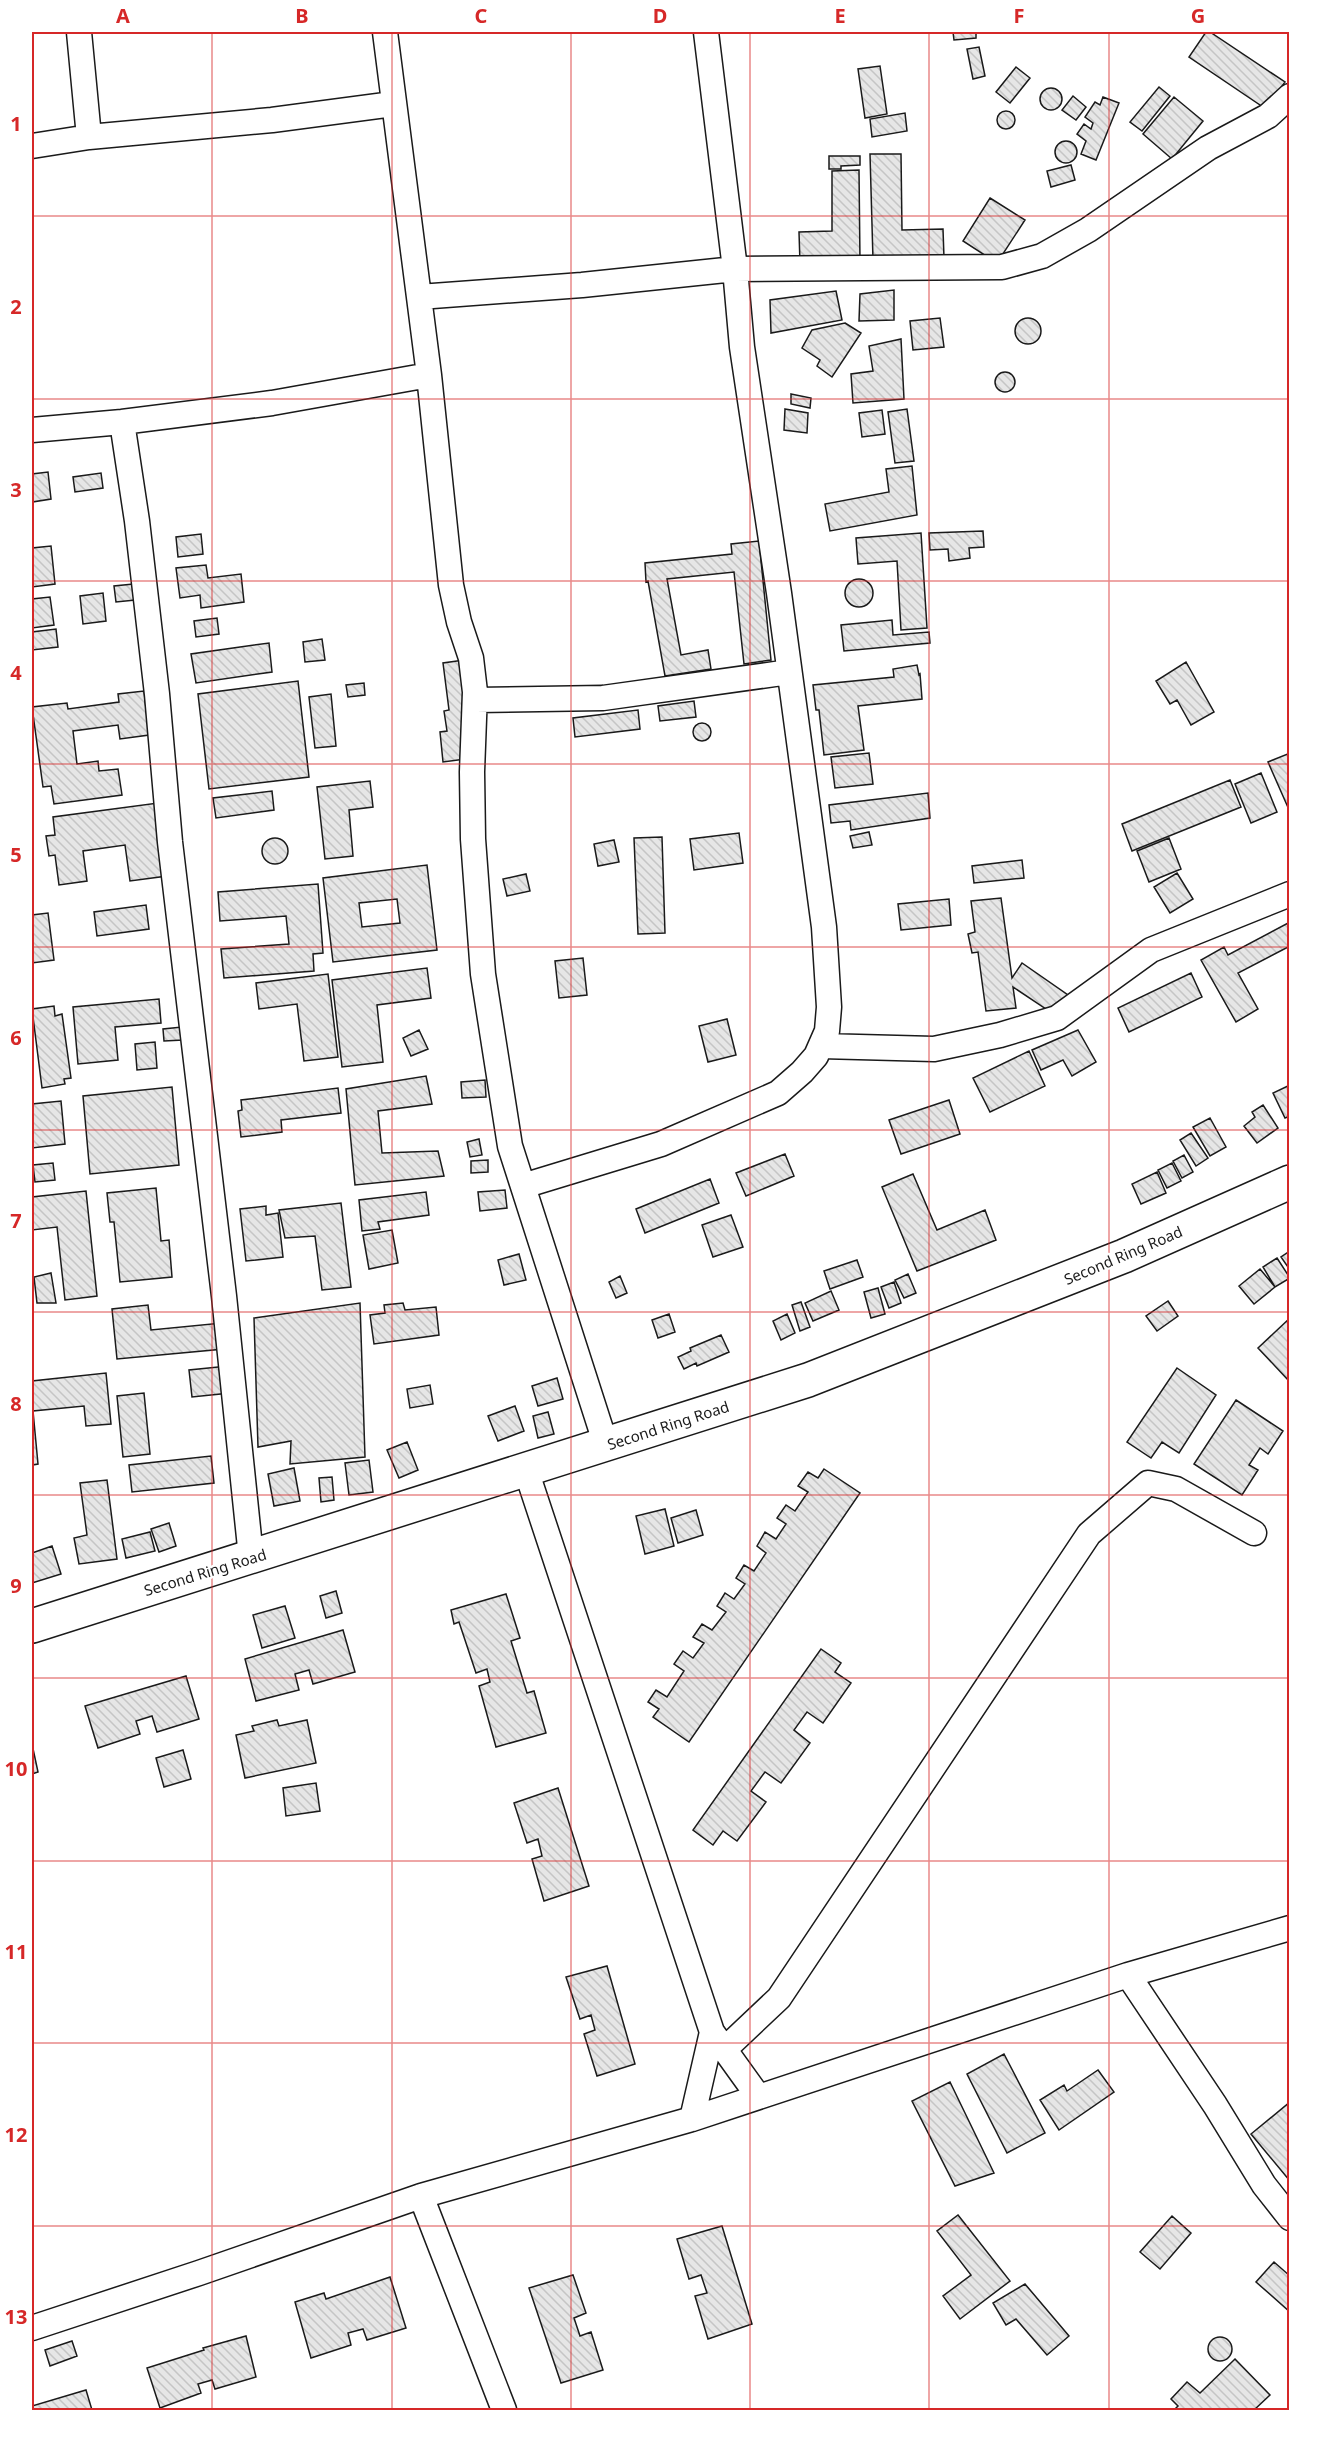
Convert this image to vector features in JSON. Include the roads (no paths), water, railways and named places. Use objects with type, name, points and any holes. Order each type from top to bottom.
[{"type":"main road","name":"Second Ring Road","points":[[32,1626],[808,1380],[1124,1256],[1290,1182]]},
{"type":"street","points":[[79,32],[89,137]]},
{"type":"street","points":[[385,32],[429,375],[451,585],[459,622],[471,658],[476,700],[472,772],[473,839],[483,974],[510,1146],[606,1445]]},
{"type":"street","points":[[523,1186],[662,1144],[778,1093],[802,1072],[821,1046],[827,1031],[829,1007],[824,927],[742,347],[735,269],[706,32]]},
{"type":"street","points":[[419,297],[582,285],[735,269],[1002,267],[1042,256],[1088,230],[1208,148],[1268,116],[1290,96]]},
{"type":"street","points":[[32,146],[89,137],[272,120],[393,104]]},
{"type":"street","points":[[32,430],[122,422],[299,399],[429,375]]},
{"type":"street","points":[[122,422],[137,521],[157,694],[170,842],[224,1296],[251,1557]]},
{"type":"street","points":[[476,700],[603,698],[789,672]]},
{"type":"street","points":[[821,1046],[934,1049],[1000,1035],[1057,1018],[1151,950],[1290,894]]},
{"type":"street","points":[[526,1470],[718,2040],[758,2096]]},
{"type":"street","points":[[692,2119],[718,2040],[779,1998],[1089,1534],[1149,1483],[1176,1489],[1254,1533]]},
{"type":"street","points":[[32,2328],[421,2196],[692,2119],[1128,1975],[1290,1928]]},
{"type":"street","points":[[1128,1975],[1215,2105],[1264,2185],[1290,2218]]},
{"type":"street","points":[[421,2196],[504,2410]]}]
